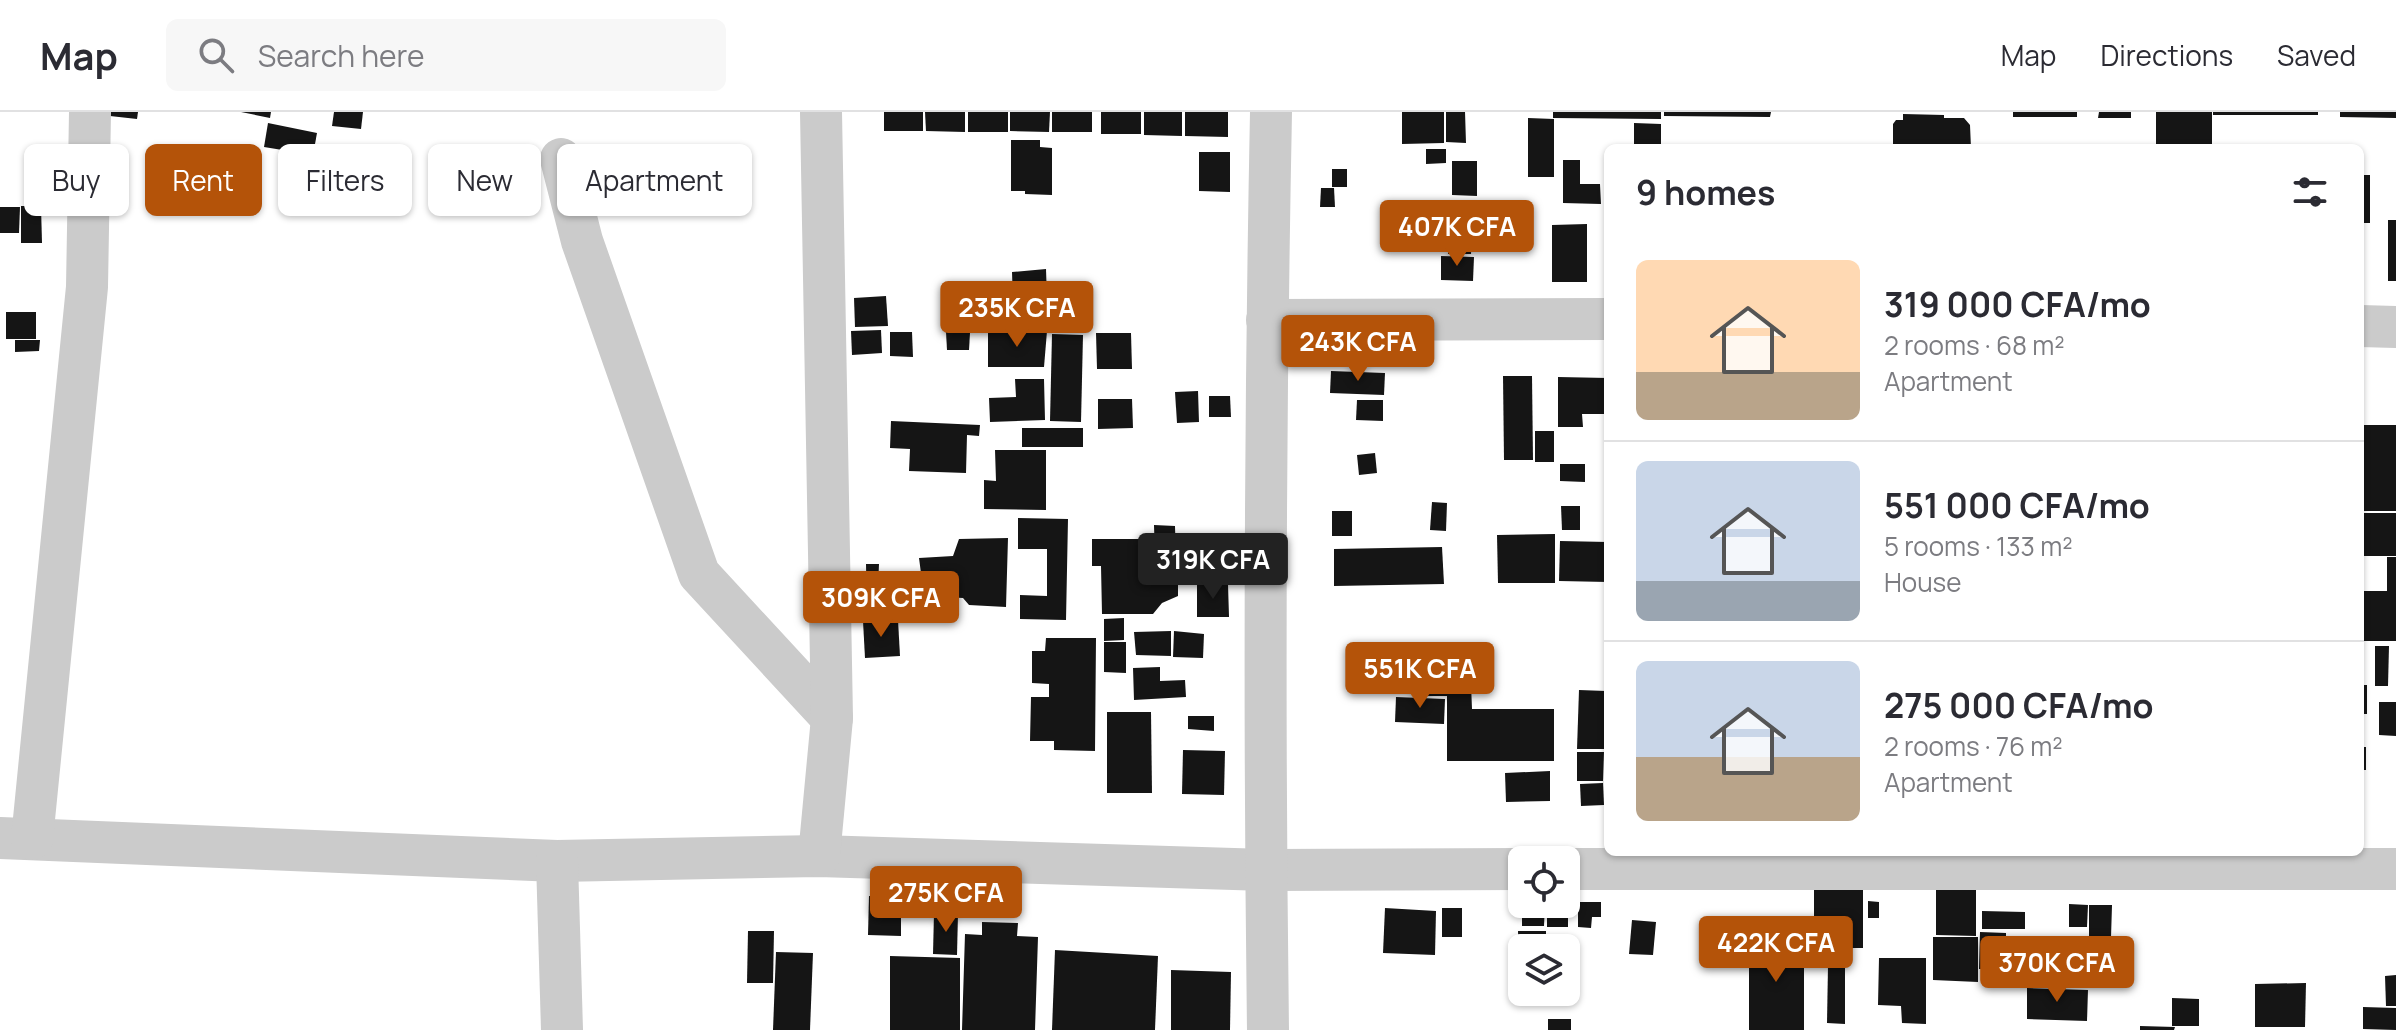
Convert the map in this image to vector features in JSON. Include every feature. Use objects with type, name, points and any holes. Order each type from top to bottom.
[{"type":"street","points":[[90,112],[87,287],[16,838],[557,861],[819,856],[1266,870],[1508,869]]},
{"type":"street","points":[[819,856],[832,718],[821,112]]},
{"type":"street","points":[[1268,1030],[1267,320],[1271,112]]},
{"type":"street","points":[[576,216],[699,574],[832,718]]},
{"type":"street","points":[[1267,320],[1604,319]]},
{"type":"street","points":[[2364,326],[2396,327]]},
{"type":"street","points":[[557,861],[562,1030]]},
{"type":"street","points":[[1580,869],[2396,869]]},
{"type":"building","points":[[111,112],[138,112],[137,119],[110,116]]},
{"type":"building","points":[[241,112],[271,112],[270,118]]},
{"type":"building","points":[[334,112],[363,112],[361,129],[332,126]]},
{"type":"building","points":[[884,112],[923,112],[923,131],[884,131]]},
{"type":"building","points":[[925,112],[965,112],[965,132],[926,131]]},
{"type":"building","points":[[968,112],[1008,112],[1008,132],[968,132]]},
{"type":"building","points":[[1010,112],[1050,112],[1049,132],[1010,131]]},
{"type":"building","points":[[1052,112],[1092,112],[1092,132],[1052,132]]},
{"type":"building","points":[[1101,112],[1141,112],[1141,134],[1101,134]]},
{"type":"building","points":[[1144,112],[1182,112],[1182,136],[1144,135]]},
{"type":"building","points":[[1185,112],[1228,112],[1228,137],[1185,136]]},
{"type":"building","points":[[1402,112],[1444,112],[1444,143],[1402,144]]},
{"type":"building","points":[[1446,112],[1465,112],[1466,143],[1446,142]]},
{"type":"building","points":[[1553,112],[1661,112],[1661,119],[1553,118]]},
{"type":"building","points":[[1664,112],[1771,112],[1770,117],[1664,116]]},
{"type":"building","points":[[2013,112],[2077,112],[2077,117],[2013,117]]},
{"type":"building","points":[[2099,112],[2131,112],[2131,118],[2098,118]]},
{"type":"building","points":[[2156,112],[2212,112],[2212,144],[2156,144]]},
{"type":"building","points":[[2213,112],[2318,112],[2318,115],[2213,115]]},
{"type":"building","points":[[2340,112],[2396,112],[2396,118],[2340,117]]},
{"type":"building","points":[[1903,114],[1964,118],[1970,125],[1971,144],[1893,144],[1893,124],[1896,120],[1903,120]]},
{"type":"building","points":[[1528,118],[1554,119],[1554,177],[1528,177]]},
{"type":"building","points":[[268,123],[317,133],[315,144],[278,144],[278,149],[264,147]]},
{"type":"building","points":[[1634,123],[1661,124],[1661,144],[1634,144]]},
{"type":"building","points":[[1011,140],[1040,140],[1040,147],[1052,148],[1052,195],[1011,191]]},
{"type":"building","points":[[1426,149],[1446,149],[1446,163],[1426,164]]},
{"type":"building","points":[[1199,152],[1230,152],[1230,192],[1199,191]]},
{"type":"building","points":[[1563,160],[1580,160],[1580,184],[1600,184],[1601,204],[1563,203]]},
{"type":"building","points":[[1452,161],[1477,161],[1477,196],[1452,195]]},
{"type":"building","points":[[1332,169],[1347,169],[1347,187],[1332,187]]},
{"type":"building","points":[[2364,175],[2370,175],[2370,223],[2364,223]]},
{"type":"building","points":[[1321,188],[1334,188],[1335,207],[1320,207]]},
{"type":"building","points":[[1408,202],[1442,202],[1441,236],[1407,236]]},
{"type":"building","points":[[21,206],[24,206],[24,216],[41,216],[42,243],[21,243]]},
{"type":"building","points":[[0,207],[20,207],[19,233],[0,233]]},
{"type":"building","points":[[2388,220],[2396,220],[2396,281],[2388,281]]},
{"type":"building","points":[[1448,223],[1472,224],[1471,254],[1448,254]]},
{"type":"building","points":[[1587,224],[1587,282],[1552,282],[1552,225]]},
{"type":"building","points":[[1441,256],[1474,257],[1473,281],[1441,280]]},
{"type":"building","points":[[1046,269],[1048,328],[1014,329],[1012,272]]},
{"type":"building","points":[[886,296],[888,326],[855,327],[854,298]]},
{"type":"building","points":[[6,312],[36,312],[36,339],[6,339]]},
{"type":"building","points":[[881,330],[882,353],[852,355],[851,331]]},
{"type":"building","points":[[1047,331],[1044,367],[988,367],[988,333]]},
{"type":"building","points":[[890,332],[912,332],[913,357],[890,356]]},
{"type":"building","points":[[946,332],[970,333],[969,350],[947,350]]},
{"type":"building","points":[[1096,333],[1131,333],[1132,369],[1097,369]]},
{"type":"building","points":[[1052,334],[1083,335],[1081,422],[1050,421]]},
{"type":"building","points":[[15,340],[40,340],[39,351],[15,352]]},
{"type":"building","points":[[1331,371],[1385,373],[1384,395],[1330,393]]},
{"type":"building","points":[[1503,376],[1532,376],[1533,460],[1504,460]]},
{"type":"building","points":[[1558,377],[1604,378],[1604,414],[1582,414],[1583,427],[1558,427]]},
{"type":"building","points":[[1015,379],[1044,379],[1045,420],[990,422],[989,398],[1016,397]]},
{"type":"building","points":[[1198,391],[1199,422],[1177,423],[1175,392]]},
{"type":"building","points":[[1209,396],[1230,396],[1231,417],[1209,417]]},
{"type":"building","points":[[1098,399],[1132,399],[1133,428],[1098,429]]},
{"type":"building","points":[[1357,400],[1383,400],[1383,421],[1356,420]]},
{"type":"building","points":[[891,421],[980,425],[979,436],[967,435],[966,473],[909,471],[910,449],[890,448]]},
{"type":"building","points":[[2364,425],[2396,425],[2396,511],[2364,511]]},
{"type":"building","points":[[1022,428],[1083,428],[1083,447],[1022,447]]},
{"type":"building","points":[[1535,431],[1554,431],[1554,462],[1535,462]]},
{"type":"building","points":[[995,450],[1046,450],[1046,510],[984,509],[984,480],[996,481]]},
{"type":"building","points":[[1375,453],[1377,473],[1359,475],[1357,455]]},
{"type":"building","points":[[1560,464],[1585,464],[1585,482],[1560,481]]},
{"type":"building","points":[[1432,502],[1447,503],[1446,531],[1430,530]]},
{"type":"building","points":[[1561,506],[1580,506],[1580,530],[1562,530]]},
{"type":"building","points":[[1332,511],[1352,511],[1352,536],[1332,536]]},
{"type":"building","points":[[2364,513],[2396,513],[2396,556],[2364,556]]},
{"type":"building","points":[[1018,518],[1068,519],[1066,620],[1020,619],[1020,595],[1047,596],[1047,549],[1018,549]]},
{"type":"building","points":[[1154,525],[1175,526],[1176,560],[1155,561]]},
{"type":"building","points":[[1555,534],[1555,583],[1498,583],[1497,535]]},
{"type":"building","points":[[1008,538],[1006,607],[969,605],[963,598],[924,596],[919,558],[953,556],[959,539]]},
{"type":"building","points":[[1092,539],[1146,539],[1146,554],[1150,554],[1153,562],[1178,563],[1178,596],[1162,603],[1153,614],[1102,614],[1101,566],[1092,566]]},
{"type":"building","points":[[1560,541],[1604,542],[1604,582],[1559,581]]},
{"type":"building","points":[[1442,547],[1444,584],[1334,586],[1334,549]]},
{"type":"building","points":[[2387,557],[2396,557],[2396,641],[2364,641],[2364,591],[2387,591]]},
{"type":"building","points":[[866,564],[879,564],[878,586],[916,585],[917,616],[867,617]]},
{"type":"building","points":[[1197,585],[1228,585],[1229,617],[1197,617]]},
{"type":"building","points":[[1124,618],[1124,640],[1104,641],[1104,619]]},
{"type":"building","points":[[898,620],[900,656],[865,658],[863,621]]},
{"type":"building","points":[[1171,631],[1171,656],[1136,655],[1134,632]]},
{"type":"building","points":[[1174,631],[1204,634],[1203,658],[1173,657]]},
{"type":"building","points":[[1046,638],[1096,638],[1095,751],[1054,750],[1054,741],[1030,741],[1031,697],[1049,697],[1049,684],[1032,683],[1032,651],[1045,651]]},
{"type":"building","points":[[1104,642],[1126,642],[1126,673],[1104,672]]},
{"type":"building","points":[[2375,646],[2389,646],[2388,686],[2375,686]]},
{"type":"building","points":[[1160,667],[1160,681],[1185,680],[1186,697],[1134,700],[1133,668]]},
{"type":"building","points":[[1417,675],[1446,675],[1446,684],[1471,684],[1472,709],[1554,709],[1554,761],[1447,761],[1447,696],[1417,696]]},
{"type":"building","points":[[2364,685],[2367,685],[2367,714],[2364,714]]},
{"type":"building","points":[[1579,690],[1604,691],[1604,749],[1577,749]]},
{"type":"building","points":[[1396,697],[1445,699],[1444,724],[1395,722]]},
{"type":"building","points":[[2379,702],[2396,702],[2396,736],[2379,735]]},
{"type":"building","points":[[1107,712],[1151,712],[1152,793],[1107,793]]},
{"type":"building","points":[[1188,716],[1214,716],[1214,731],[1188,729]]},
{"type":"building","points":[[2364,747],[2366,747],[2364,770]]},
{"type":"building","points":[[1183,750],[1225,751],[1224,795],[1182,794]]},
{"type":"building","points":[[1577,752],[1604,752],[1603,781],[1577,781]]},
{"type":"building","points":[[1550,771],[1550,801],[1506,802],[1505,773]]},
{"type":"building","points":[[1603,783],[1604,805],[1581,806],[1580,784]]},
{"type":"building","points":[[1936,881],[1976,881],[1976,936],[1936,935]]},
{"type":"building","points":[[1814,882],[1863,883],[1863,948],[1814,948]]},
{"type":"building","points":[[869,896],[901,897],[901,936],[868,935]]},
{"type":"building","points":[[1868,901],[1879,902],[1879,918],[1868,918]]},
{"type":"building","points":[[1580,902],[1601,902],[1601,917],[1592,917],[1591,928],[1578,927]]},
{"type":"building","points":[[2069,904],[2088,905],[2087,927],[2069,927]]},
{"type":"building","points":[[2089,905],[2112,905],[2111,938],[2089,937]]},
{"type":"building","points":[[1385,908],[1436,911],[1435,955],[1383,953]]},
{"type":"building","points":[[1442,908],[1462,908],[1462,937],[1442,937]]},
{"type":"building","points":[[1982,911],[2025,912],[2025,929],[1982,929]]},
{"type":"building","points":[[934,913],[958,913],[957,955],[933,954]]},
{"type":"building","points":[[1522,918],[1544,918],[1544,926],[1522,926]]},
{"type":"building","points":[[1547,918],[1568,918],[1568,927],[1547,927]]},
{"type":"building","points":[[1632,920],[1656,922],[1653,955],[1629,954]]},
{"type":"building","points":[[982,922],[1018,923],[1017,936],[1038,937],[1035,1030],[962,1030],[965,934],[982,935]]},
{"type":"building","points":[[748,931],[774,931],[773,983],[747,983]]},
{"type":"building","points":[[1518,931],[1546,931],[1546,934],[1518,934]]},
{"type":"building","points":[[1980,932],[2006,933],[2006,953],[1995,953],[1995,969],[1979,969]]},
{"type":"building","points":[[1933,937],[1978,937],[1978,982],[1933,980]]},
{"type":"building","points":[[1749,938],[1804,938],[1804,1030],[1749,1030]]},
{"type":"building","points":[[1055,950],[1158,956],[1155,1030],[1052,1030]]},
{"type":"building","points":[[776,952],[813,953],[810,1030],[773,1030]]},
{"type":"building","points":[[890,956],[960,958],[960,1030],[890,1030]]},
{"type":"building","points":[[1879,958],[1926,958],[1926,1024],[1902,1023],[1901,1006],[1878,1005]]},
{"type":"building","points":[[1828,966],[1845,966],[1845,1024],[1827,1023]]},
{"type":"building","points":[[1171,970],[1231,972],[1230,1030],[1171,1030]]},
{"type":"building","points":[[2396,975],[2396,1006],[2386,1006],[2385,976]]},
{"type":"building","points":[[2306,983],[2305,1027],[2255,1027],[2255,984]]},
{"type":"building","points":[[2027,988],[2088,990],[2087,1021],[2027,1019]]},
{"type":"building","points":[[2172,998],[2199,999],[2199,1026],[2172,1026]]},
{"type":"building","points":[[2363,1007],[2396,1008],[2396,1030],[2363,1029]]},
{"type":"building","points":[[1548,1019],[1571,1019],[1571,1030],[1548,1030]]},
{"type":"building","points":[[2140,1026],[2175,1027],[2174,1030],[2140,1030]]}]
